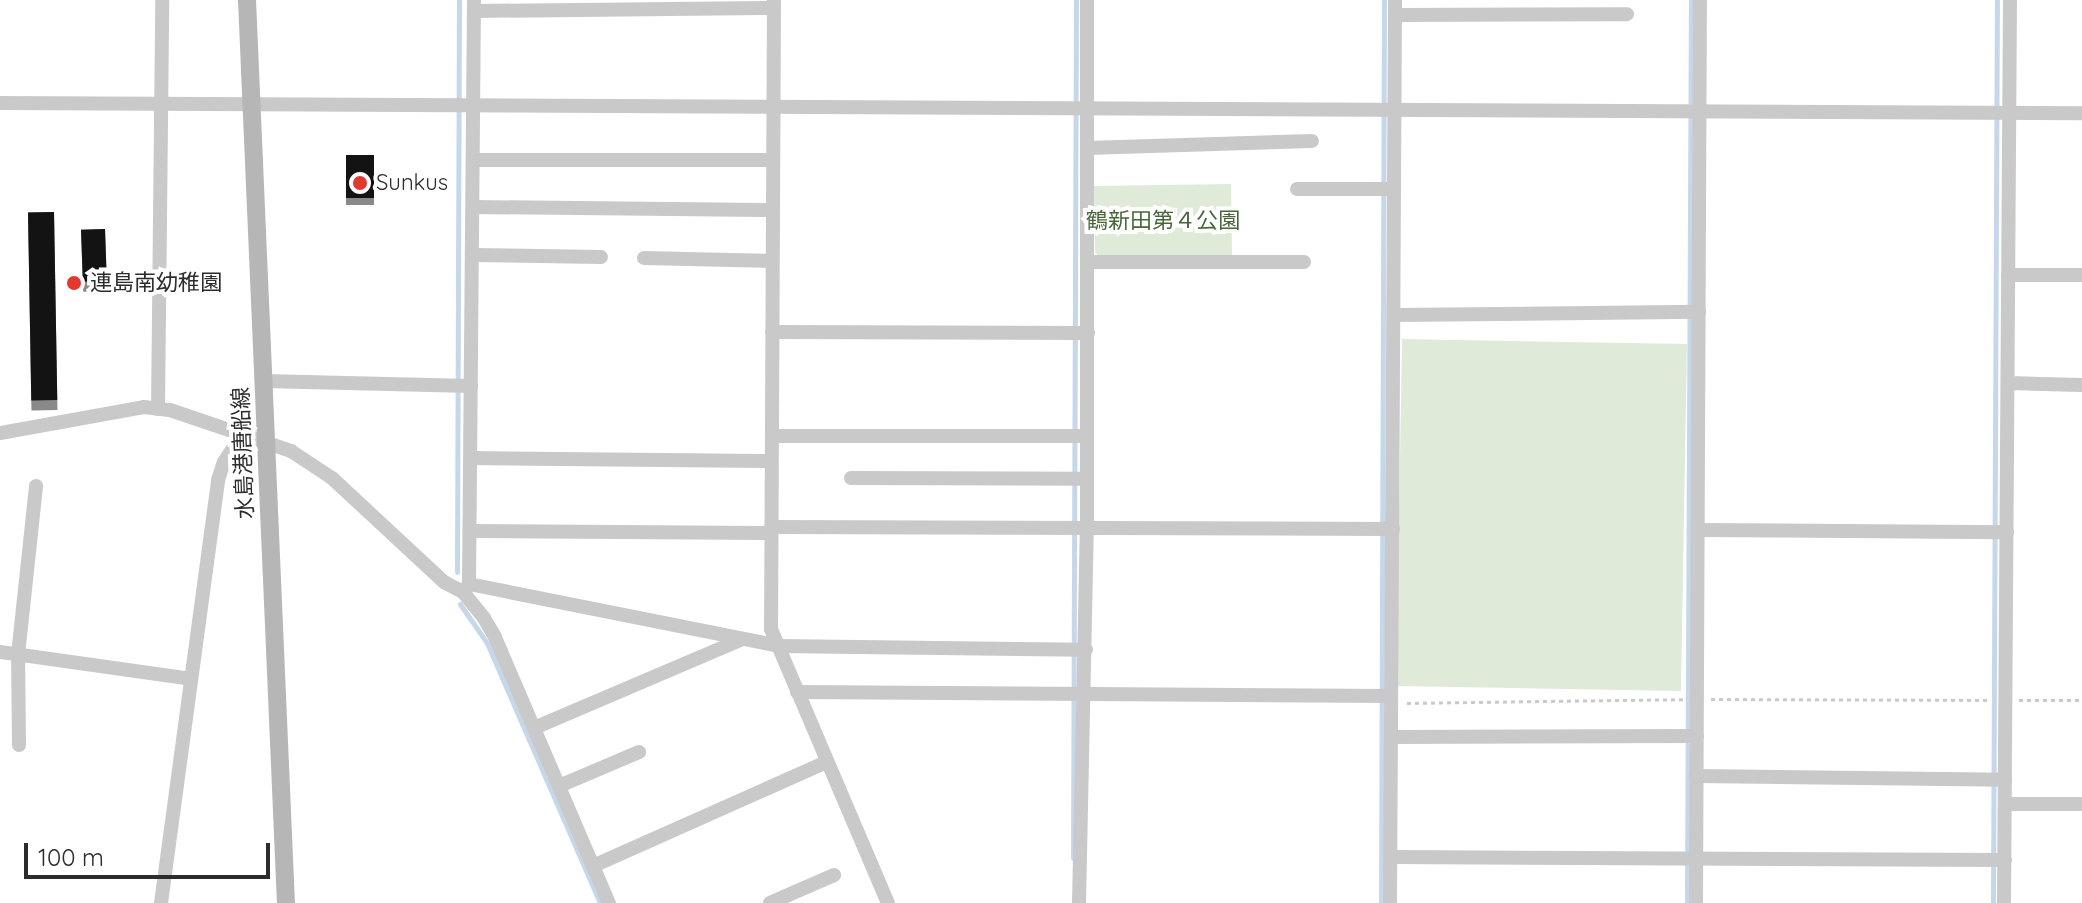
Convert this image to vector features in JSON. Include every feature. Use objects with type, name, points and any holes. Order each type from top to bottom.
[{"type":"main road","name":"水島港唐船線","points":[[247,0],[286,903]]},
{"type":"street","points":[[158,409],[162,0]]},
{"type":"street","points":[[1079,903],[1080,333],[1089,262],[1087,148],[1079,107],[1087,0]]},
{"type":"street","points":[[1696,903],[1691,858],[1696,776],[1691,699],[1698,530],[1693,312],[1694,111],[1700,0]]},
{"type":"street","points":[[2004,903],[1998,860],[2005,804],[1998,780],[1999,532],[2008,383],[2008,275],[2001,113],[2010,0]]},
{"type":"street","points":[[609,903],[494,635],[466,588],[471,458],[462,386],[474,207],[473,160],[465,104],[474,6],[774,4],[771,629],[888,903]]},
{"type":"street","points":[[1390,903],[1391,737],[1387,698],[1385,529],[1395,315],[1386,189],[1386,110],[1395,7],[1627,14]]},
{"type":"street","points":[[0,103],[2082,113]]},
{"type":"street","points":[[1087,148],[1312,141]]},
{"type":"street","points":[[473,160],[773,160]]},
{"type":"street","points":[[1297,189],[1386,189]]},
{"type":"street","points":[[474,207],[772,210]]},
{"type":"street","points":[[473,255],[601,257]]},
{"type":"street","points":[[644,258],[772,261]]},
{"type":"street","points":[[1089,262],[1304,262]]},
{"type":"street","points":[[2008,275],[2082,275]]},
{"type":"street","points":[[1395,315],[1693,312]]},
{"type":"street","points":[[772,332],[1080,333]]},
{"type":"street","points":[[264,381],[462,386]]},
{"type":"street","points":[[2008,383],[2082,385]]},
{"type":"street","points":[[0,433],[144,407],[267,444],[310,461],[444,582],[466,588],[778,646],[1079,650]]},
{"type":"street","points":[[161,903],[218,480],[224,462],[241,436]]},
{"type":"street","points":[[772,436],[1080,436]]},
{"type":"street","points":[[471,458],[771,461]]},
{"type":"street","points":[[851,478],[1080,479]]},
{"type":"street","points":[[19,745],[18,655],[36,486]]},
{"type":"street","points":[[470,531],[1079,527],[1385,529]]},
{"type":"street","points":[[1698,530],[1999,532]]},
{"type":"street","points":[[534,728],[740,640]]},
{"type":"street","points":[[0,652],[191,679]]},
{"type":"street","points":[[797,692],[1387,698]]},
{"type":"street","points":[[1391,737],[1691,736]]},
{"type":"street","points":[[559,786],[639,752]]},
{"type":"street","points":[[593,866],[827,762]]},
{"type":"street","points":[[1696,776],[1998,780]]},
{"type":"street","points":[[2005,804],[2082,804]]},
{"type":"street","points":[[1390,857],[1998,860]]},
{"type":"street","points":[[770,903],[834,875]]},
{"type":"path","points":[[1387,698],[2082,700]]},
{"type":"green space","name":"鶴新田第４公園","points":[[1231,184],[1232,256],[1100,258],[1095,252],[1094,186]]},
{"type":"green space","points":[[1402,339],[1687,344],[1681,691],[1396,686]]},
{"type":"building","name":"Sunkus","points":[[346,155],[374,155],[374,198],[346,198]]},
{"type":"building","points":[[28,212],[54,212],[57,400],[31,400]]},
{"type":"building","points":[[105,229],[107,281],[83,282],[81,230]]},
{"type":"waterway","points":[[457,572],[459,0]]},
{"type":"waterway","points":[[1073,858],[1076,0]]},
{"type":"waterway","points":[[1381,903],[1384,0]]},
{"type":"waterway","points":[[1687,903],[1691,0]]},
{"type":"waterway","points":[[1993,903],[1997,0]]},
{"type":"waterway","points":[[460,604],[487,643],[600,903]]},
{"type":"place","name":"Sunkus","points":[[360,183]]},
{"type":"place","name":"連島南幼稚園","points":[[74,283]]}]
